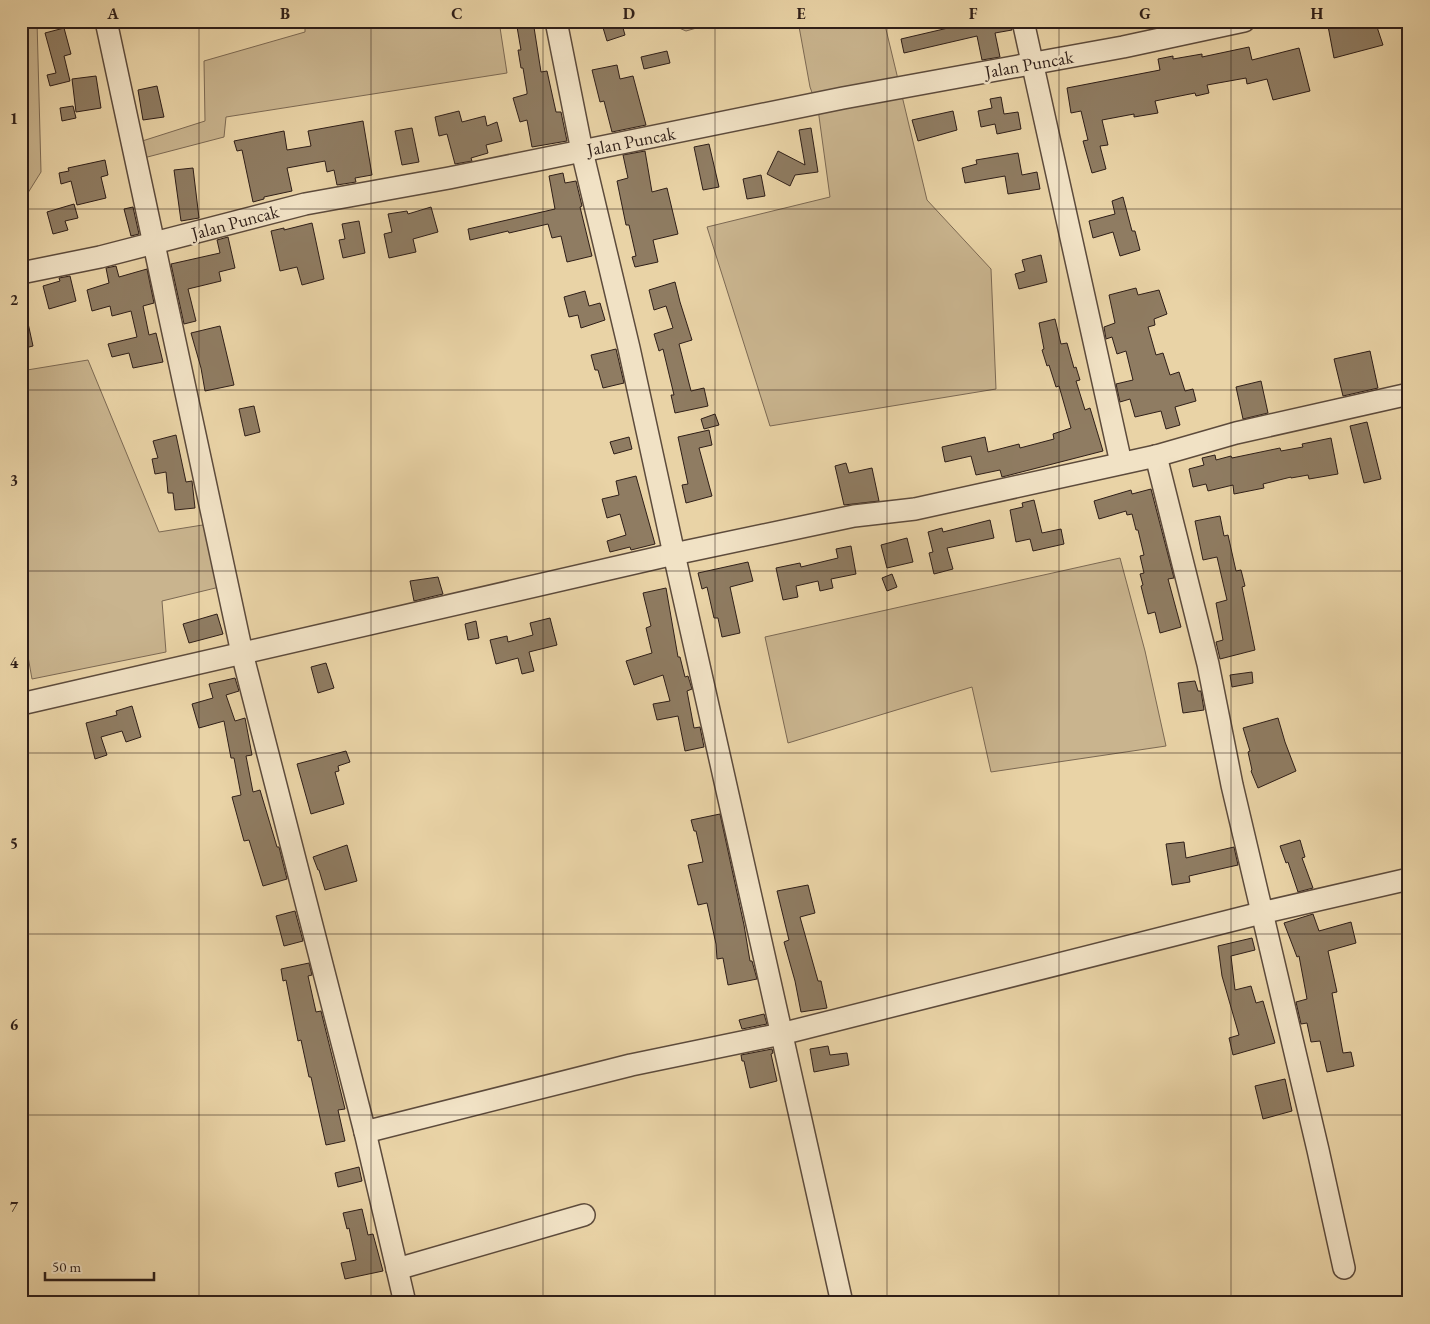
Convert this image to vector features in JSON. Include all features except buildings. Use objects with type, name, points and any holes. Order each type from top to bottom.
[{"type":"street","points":[[106,21],[242,654],[365,1132],[405,1303]]},
{"type":"street","points":[[556,21],[582,151],[629,348],[842,1303]]},
{"type":"street","points":[[1023,21],[1121,463]]},
{"type":"street","name":"Jalan Puncak","points":[[21,273],[155,243],[304,204],[449,178],[843,98],[1123,47],[1244,21]]},
{"type":"street","points":[[21,704],[674,554],[848,517],[915,509],[1156,456],[1236,433],[1409,394]]},
{"type":"street","points":[[1156,456],[1208,664],[1232,785],[1344,1268]]},
{"type":"street","points":[[365,1132],[631,1065],[781,1034],[1261,913],[1409,878]]},
{"type":"street","points":[[397,1269],[584,1215]]},
{"type":"shaded area","points":[[21,21],[37,21],[41,172],[21,204]]},
{"type":"shaded area","points":[[305,21],[499,21],[507,73],[226,117],[224,137],[136,160],[136,143],[205,121],[204,61],[305,32]]},
{"type":"shaded area","points":[[663,21],[721,21],[686,31]]},
{"type":"shaded area","points":[[798,21],[884,21],[927,200],[991,269],[996,389],[770,426],[707,227],[830,197],[818,109],[810,87]]},
{"type":"shaded area","points":[[88,360],[159,532],[215,523],[232,584],[162,601],[166,652],[32,679],[21,617],[21,371]]},
{"type":"shaded area","points":[[1120,558],[1145,651],[1166,746],[991,772],[972,687],[788,743],[765,637]]}]
